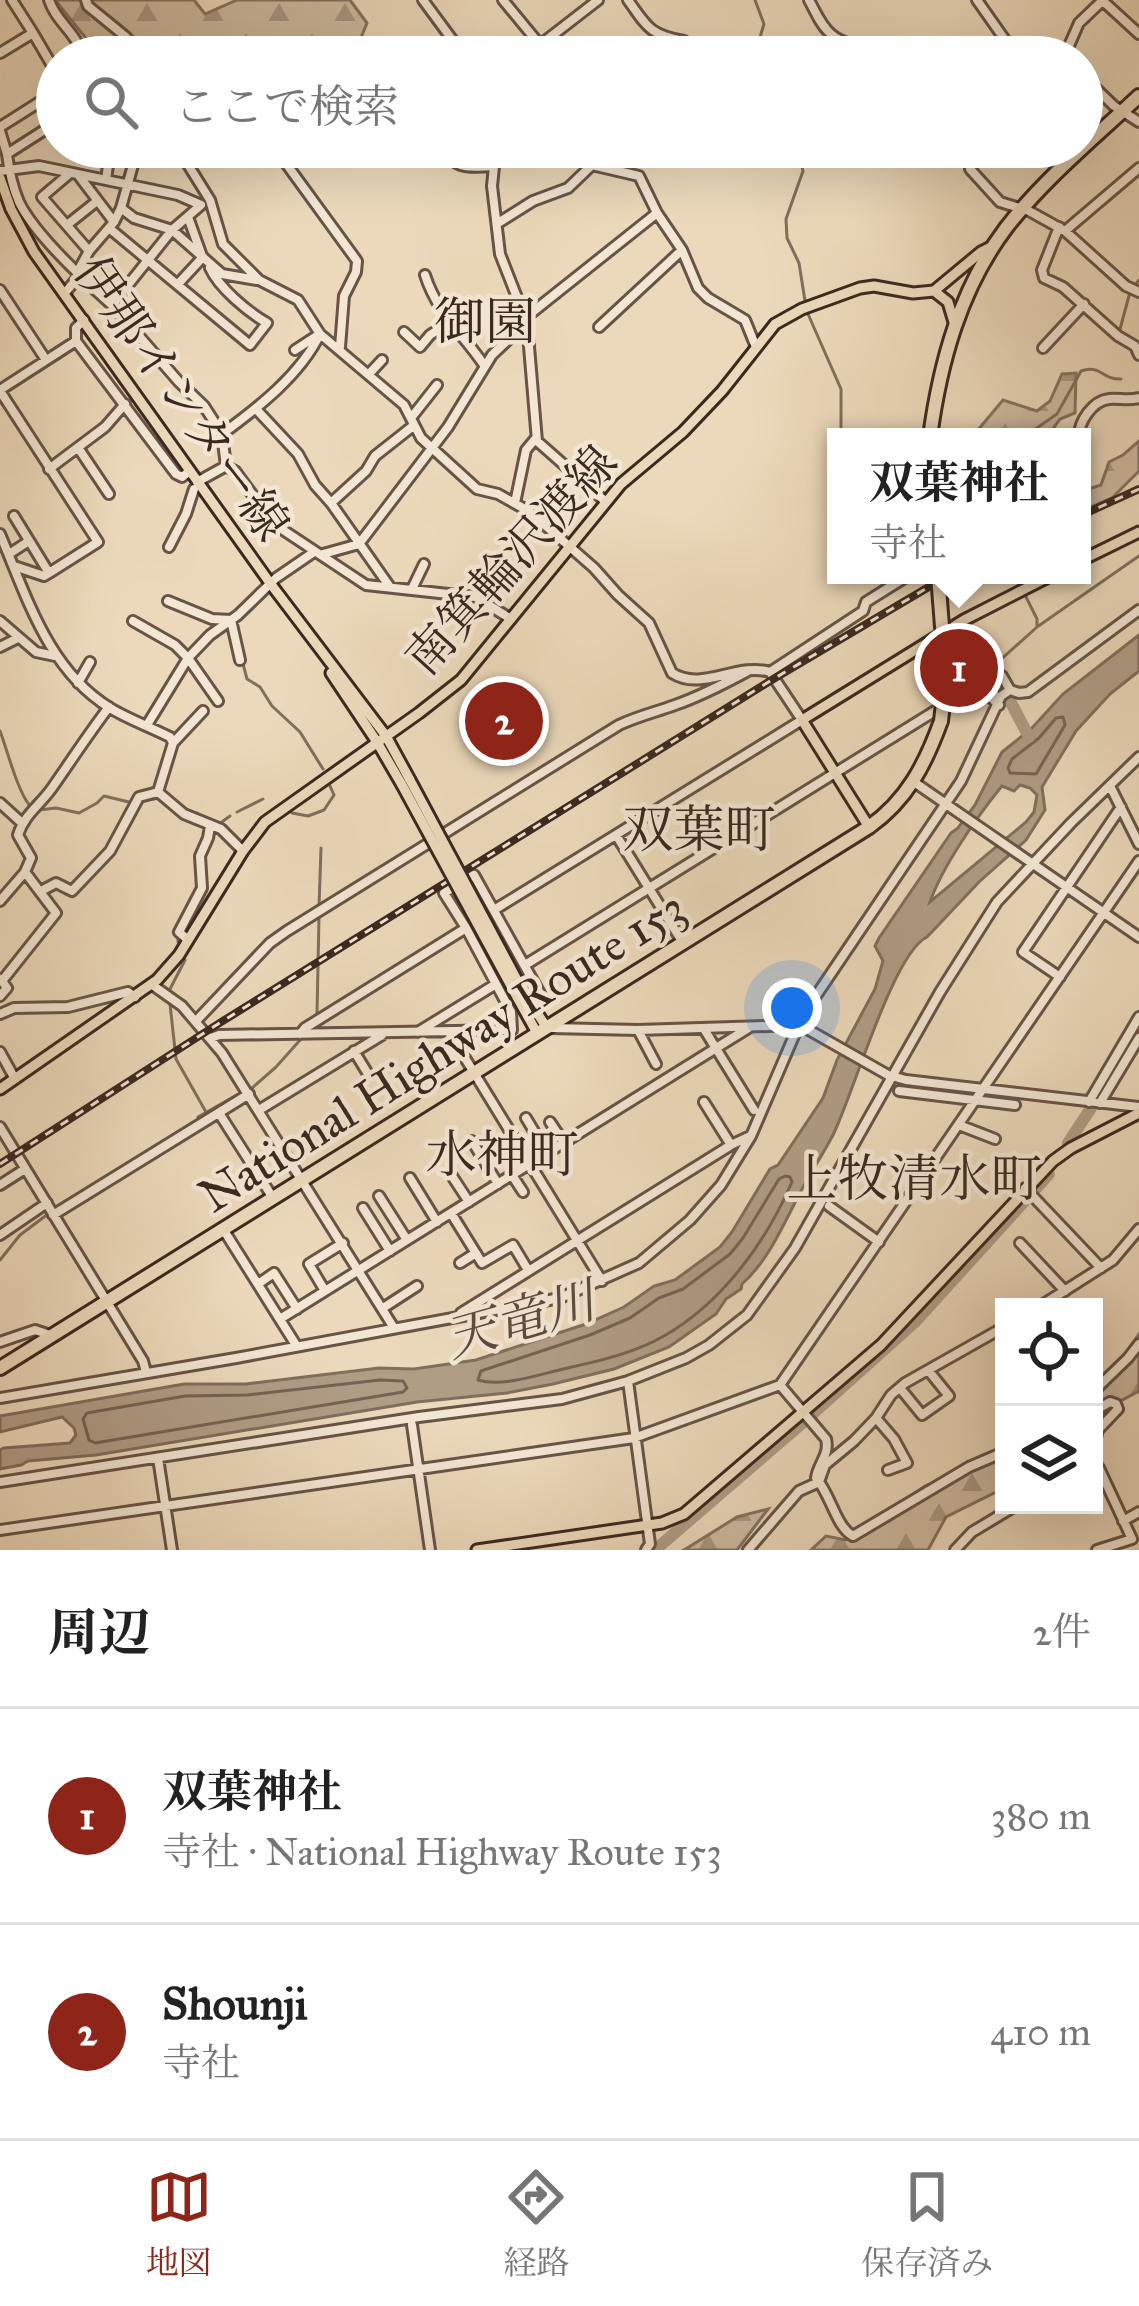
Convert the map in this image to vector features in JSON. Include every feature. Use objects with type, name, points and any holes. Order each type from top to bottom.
[{"type":"highway","points":[[1103,131],[1139,96]]},
{"type":"highway","points":[[931,428],[953,329],[968,294],[993,247],[1065,168]]},
{"type":"highway","name":"National Highway Route 153","points":[[0,1368],[683,944],[894,807],[927,759],[941,722],[946,678],[939,584]]},
{"type":"main road","name":"伊那インター線","points":[[3,172],[21,231],[196,486],[382,739],[542,1030]]},
{"type":"main road","points":[[953,329],[953,313],[938,294],[981,252],[993,247]]},
{"type":"main road","name":"南箕輪沢渡線","points":[[0,1089],[135,997],[167,969],[243,851],[274,814],[461,680],[626,478],[683,432],[733,378],[765,333],[787,316],[869,286],[955,298],[968,294]]},
{"type":"main road","points":[[1091,556],[1139,532]]},
{"type":"main road","points":[[869,827],[802,720],[947,630],[1034,584]]},
{"type":"main road","points":[[477,1550],[647,1526],[684,1514],[900,1327],[1053,1161],[1139,1110]]},
{"type":"street","points":[[12,0],[36,38]]},
{"type":"street","points":[[49,0],[75,36]]},
{"type":"street","points":[[86,0],[88,7],[126,36]]},
{"type":"street","points":[[423,0],[450,36]]},
{"type":"street","points":[[503,0],[533,36]]},
{"type":"street","points":[[552,36],[598,0]]},
{"type":"street","points":[[628,0],[658,36]]},
{"type":"street","points":[[809,0],[833,36]]},
{"type":"street","points":[[977,0],[1002,36]]},
{"type":"street","points":[[1073,36],[1079,23],[1102,0],[1139,34]]},
{"type":"street","points":[[0,53],[33,33]]},
{"type":"street","points":[[1103,94],[1139,122]]},
{"type":"street","points":[[36,105],[0,129],[7,154],[3,172],[19,202],[77,274],[112,305],[204,406],[222,434],[226,466],[274,524],[366,584],[476,596],[511,620]]},
{"type":"street","points":[[7,154],[36,135]]},
{"type":"street","points":[[3,172],[36,166]]},
{"type":"street","points":[[48,168],[205,202]]},
{"type":"street","points":[[106,180],[108,168]]},
{"type":"street","points":[[64,294],[89,251],[112,225],[133,168]]},
{"type":"street","points":[[188,168],[223,244],[259,280],[298,300],[320,334],[404,404],[421,438],[476,489],[515,502],[594,568],[649,623],[676,676],[698,679],[742,668],[770,672],[802,720],[494,910]]},
{"type":"street","points":[[289,168],[357,261],[344,296],[340,349]]},
{"type":"street","points":[[493,168],[500,254],[526,321],[536,438],[606,502]]},
{"type":"street","points":[[497,224],[533,201],[568,188],[589,168]]},
{"type":"street","points":[[605,168],[639,176],[698,288],[745,320],[756,347]]},
{"type":"street","points":[[971,168],[1000,202],[1062,229],[1134,290]]},
{"type":"street","points":[[1139,168],[1062,229],[1041,273],[1135,346],[1139,355]]},
{"type":"street","points":[[75,174],[112,225],[250,345],[267,323],[220,285],[188,217]]},
{"type":"street","points":[[75,174],[42,197],[89,251]]},
{"type":"street","points":[[67,225],[98,201]]},
{"type":"street","points":[[112,305],[172,230],[205,202]]},
{"type":"street","points":[[121,208],[134,218],[172,230],[222,274],[259,280]]},
{"type":"street","points":[[147,725],[188,658],[209,635],[270,584],[318,553],[358,544],[433,447],[492,355],[657,213]]},
{"type":"street","points":[[599,327],[682,250]]},
{"type":"street","points":[[178,284],[204,259]]},
{"type":"street","points":[[425,275],[432,298],[484,365]]},
{"type":"street","points":[[0,290],[46,360]]},
{"type":"street","points":[[1043,348],[1084,304]]},
{"type":"street","points":[[84,320],[76,328],[76,341],[176,474],[182,477],[190,471]]},
{"type":"street","points":[[404,332],[420,347],[448,322]]},
{"type":"street","points":[[295,350],[320,334]]},
{"type":"street","points":[[222,434],[256,409],[310,353],[320,334]]},
{"type":"street","points":[[14,566],[44,576],[98,542],[0,391],[76,341]]},
{"type":"street","points":[[369,374],[382,360]]},
{"type":"street","points":[[331,503],[412,422],[437,385]]},
{"type":"street","points":[[1079,428],[1100,401],[1139,398]]},
{"type":"street","points":[[49,469],[105,428],[125,404]]},
{"type":"street","points":[[256,409],[298,454],[315,485],[390,586]]},
{"type":"street","points":[[515,502],[526,450],[536,438]]},
{"type":"street","points":[[79,449],[109,494]]},
{"type":"street","points":[[169,547],[196,486],[226,466]]},
{"type":"street","points":[[14,516],[50,573]]},
{"type":"street","points":[[0,534],[55,656],[110,707],[170,737],[172,743]]},
{"type":"street","points":[[9,554],[29,541]]},
{"type":"street","points":[[412,589],[424,564]]},
{"type":"street","points":[[770,672],[863,611],[866,602],[895,584]]},
{"type":"street","points":[[168,601],[212,619],[231,620]]},
{"type":"street","points":[[525,965],[976,685],[1003,697],[1028,692],[1139,610]]},
{"type":"street","points":[[231,620],[240,659]]},
{"type":"street","points":[[0,621],[35,652],[55,656]]},
{"type":"street","points":[[133,621],[175,645],[218,701]]},
{"type":"street","points":[[947,630],[1003,697]]},
{"type":"street","points":[[0,646],[18,638]]},
{"type":"street","points":[[78,682],[90,662]]},
{"type":"street","points":[[196,1021],[287,931],[619,725],[713,690],[755,668]]},
{"type":"street","points":[[0,1398],[560,1298],[639,1263],[690,1220],[721,1185],[752,1136],[804,1028],[803,1015],[961,781],[1003,697],[1002,676]]},
{"type":"street","points":[[0,901],[31,858],[17,836],[22,823],[110,707]]},
{"type":"street","points":[[158,792],[172,743],[203,711]]},
{"type":"street","points":[[0,1482],[562,1399],[628,1382],[709,1345],[747,1315],[795,1248],[890,1076],[997,902],[1139,757]]},
{"type":"street","points":[[914,782],[1139,937]]},
{"type":"street","points":[[1110,786],[1139,844]]},
{"type":"street","points":[[158,792],[184,814],[216,825],[243,851]]},
{"type":"street","points":[[41,891],[56,883],[72,890],[110,850],[139,797],[158,792]]},
{"type":"street","points":[[0,803],[22,823]]},
{"type":"street","points":[[1060,977],[1023,952],[1121,807]]},
{"type":"street","points":[[188,940],[179,932],[202,888],[200,856],[210,826]]},
{"type":"street","points":[[618,837],[683,944]]},
{"type":"street","points":[[0,1530],[634,1438],[780,1385],[1139,861]]},
{"type":"street","points":[[0,996],[7,988],[1,980],[59,911],[25,872]]},
{"type":"street","points":[[211,1038],[512,1030],[511,1014],[496,984],[443,893],[475,875],[542,997],[524,1000],[511,1014]]},
{"type":"street","points":[[300,1034],[466,928]]},
{"type":"street","points":[[417,1033],[496,984]]},
{"type":"street","points":[[151,985],[182,1006],[211,1038],[394,1328]]},
{"type":"street","points":[[0,1014],[14,1008],[68,1007],[128,992],[135,997]]},
{"type":"street","points":[[1088,1102],[1139,1017]]},
{"type":"street","points":[[280,1319],[751,1026]]},
{"type":"street","points":[[703,1027],[754,1110]]},
{"type":"street","points":[[542,1030],[804,1028],[890,1076],[1139,1110]]},
{"type":"street","points":[[638,1030],[656,1064]]},
{"type":"street","points":[[449,1033],[602,1281]]},
{"type":"street","points":[[259,1110],[383,1034]]},
{"type":"street","points":[[1100,1103],[1139,1038]]},
{"type":"street","points":[[355,1051],[368,1074]]},
{"type":"street","points":[[0,1052],[15,1079]]},
{"type":"street","points":[[899,1091],[1015,1105]]},
{"type":"street","points":[[53,1215],[250,1094]]},
{"type":"street","points":[[704,1102],[731,1144]]},
{"type":"street","points":[[219,1113],[272,1198]]},
{"type":"street","points":[[526,1118],[548,1153]]},
{"type":"street","points":[[550,1122],[564,1143]]},
{"type":"street","points":[[958,1125],[995,1139]]},
{"type":"street","points":[[0,1126],[146,1372]]},
{"type":"street","points":[[458,1316],[731,1144],[752,1136]]},
{"type":"street","points":[[472,1142],[498,1184]]},
{"type":"street","points":[[0,1185],[25,1169]]},
{"type":"street","points":[[512,1174],[523,1192]]},
{"type":"street","points":[[452,1176],[469,1202]]},
{"type":"street","points":[[410,1178],[437,1222]]},
{"type":"street","points":[[1025,1188],[1102,1268]]},
{"type":"street","points":[[379,1196],[407,1240]]},
{"type":"street","points":[[0,1235],[46,1203]]},
{"type":"street","points":[[829,1206],[879,1242]]},
{"type":"street","points":[[363,1208],[390,1251]]},
{"type":"street","points":[[452,1213],[482,1263],[513,1245],[528,1270]]},
{"type":"street","points":[[223,1229],[296,1345]]},
{"type":"street","points":[[1054,1298],[1102,1268],[1139,1229]]},
{"type":"street","points":[[326,1291],[309,1264],[343,1243]]},
{"type":"street","points":[[1020,1243],[1065,1291]]},
{"type":"street","points":[[460,1263],[476,1253]]},
{"type":"street","points":[[258,1284],[274,1273],[297,1309]]},
{"type":"street","points":[[382,1308],[417,1286]]},
{"type":"street","points":[[0,1342],[35,1330],[51,1336]]},
{"type":"street","points":[[748,1550],[799,1491],[819,1483],[825,1465],[854,1441],[900,1388],[995,1332]]},
{"type":"street","points":[[1103,1382],[1139,1344]]},
{"type":"street","points":[[900,1388],[922,1415],[949,1396],[928,1370]]},
{"type":"street","points":[[628,1382],[650,1544],[646,1550]]},
{"type":"street","points":[[780,1385],[826,1439],[826,1454],[816,1474],[843,1530],[853,1536],[995,1456]]},
{"type":"street","points":[[1103,1406],[1110,1402],[1118,1409],[1103,1425]]},
{"type":"street","points":[[876,1418],[907,1463],[888,1470]]},
{"type":"street","points":[[412,1425],[430,1550]]},
{"type":"street","points":[[158,1458],[172,1550]]},
{"type":"street","points":[[1097,1550],[1132,1539],[1103,1475]]},
{"type":"street","points":[[1123,1521],[1139,1512]]},
{"type":"street","points":[[955,1550],[972,1532],[1002,1514]]},
{"type":"green space","points":[[55,0],[194,0],[205,14],[237,0],[350,0],[367,23],[362,36],[84,36]]},
{"type":"green space","points":[[1076,373],[1075,413],[1060,419],[1054,428],[980,428],[1003,400],[1037,411],[1050,401],[1062,374]]},
{"type":"green space","points":[[1139,441],[1139,471],[1112,498],[1091,507],[1091,488],[1101,485],[1109,462]]},
{"type":"green space","points":[[1139,1334],[1139,1391],[1103,1415],[1103,1385]]},
{"type":"green space","points":[[995,1459],[995,1492],[946,1517],[928,1550],[811,1550],[826,1536],[846,1540],[925,1486]]},
{"type":"green space","points":[[768,1509],[737,1550],[684,1550],[737,1517]]},
{"type":"water","points":[[1139,635],[1139,671],[1076,731],[1042,787],[1045,810],[1026,840],[914,948],[888,996],[833,1135],[768,1252],[716,1314],[669,1347],[614,1369],[553,1384],[96,1455],[28,1461],[0,1469],[4,1448],[70,1443],[76,1435],[62,1417],[0,1432],[0,1416],[184,1384],[246,1384],[476,1360],[586,1324],[624,1307],[654,1286],[675,1280],[720,1247],[823,1098],[837,1060],[875,989],[883,961],[875,946],[879,938],[975,805],[1002,752],[1063,694]],"holes":[[[1020,785],[1037,795],[1034,812],[1026,822],[930,902],[962,842],[1002,786],[1014,791]]]},
{"type":"waterway","points":[[755,0],[764,24],[760,36]]},
{"type":"waterway","points":[[802,168],[786,219],[805,301]]},
{"type":"waterway","points":[[1119,333],[1130,292],[1139,280]]},
{"type":"waterway","points":[[808,314],[841,389],[841,428]]},
{"type":"waterway","points":[[1037,428],[1057,414],[1081,371],[1093,369],[1121,379]]},
{"type":"waterway","points":[[1037,627],[1139,556]]},
{"type":"waterway","points":[[997,663],[1037,627],[1020,584]]},
{"type":"waterway","points":[[951,633],[1008,697],[1029,737]]},
{"type":"waterway","points":[[242,660],[247,679],[300,732],[323,769]]},
{"type":"waterway","points":[[0,731],[30,806]]},
{"type":"waterway","points":[[292,813],[308,816],[324,810],[334,795],[330,786]]},
{"type":"waterway","points":[[39,810],[79,813],[104,796],[133,803]]},
{"type":"waterway","points":[[140,801],[160,798]]},
{"type":"waterway","points":[[237,812],[263,799]]},
{"type":"waterway","points":[[219,824],[230,816]]},
{"type":"waterway","points":[[593,854],[615,840]]},
{"type":"waterway","points":[[319,907],[321,848]]},
{"type":"waterway","points":[[317,1014],[319,916]]},
{"type":"waterway","points":[[170,989],[185,960]]},
{"type":"waterway","points":[[170,1004],[176,1059],[206,1112]]},
{"type":"waterway","points":[[1096,1098],[1139,1027]]},
{"type":"waterway","points":[[251,1089],[301,1039]]},
{"type":"waterway","points":[[198,1117],[242,1092]]},
{"type":"waterway","points":[[1068,1143],[1091,1108]]},
{"type":"waterway","points":[[810,1416],[916,1321],[1049,1174]]},
{"type":"waterway","points":[[0,1260],[20,1235],[48,1214]]},
{"type":"waterway","points":[[655,1550],[807,1419]]},
{"type":"railway","points":[[1091,511],[1139,489]]},
{"type":"railway","points":[[0,1164],[775,678],[934,584]]},
{"type":"place","name":"双葉神社","points":[[959,668]]},
{"type":"place","name":"Shounji","points":[[504,721]]},
{"type":"district","name":"御園","points":[[485,322]]},
{"type":"district","name":"双葉町","points":[[699,830]]},
{"type":"district","name":"水神町","points":[[502,1155]]},
{"type":"district","name":"上牧清水町","points":[[914,1179]]},
{"type":"water label","name":"天竜川","points":[[520,1320]]}]
